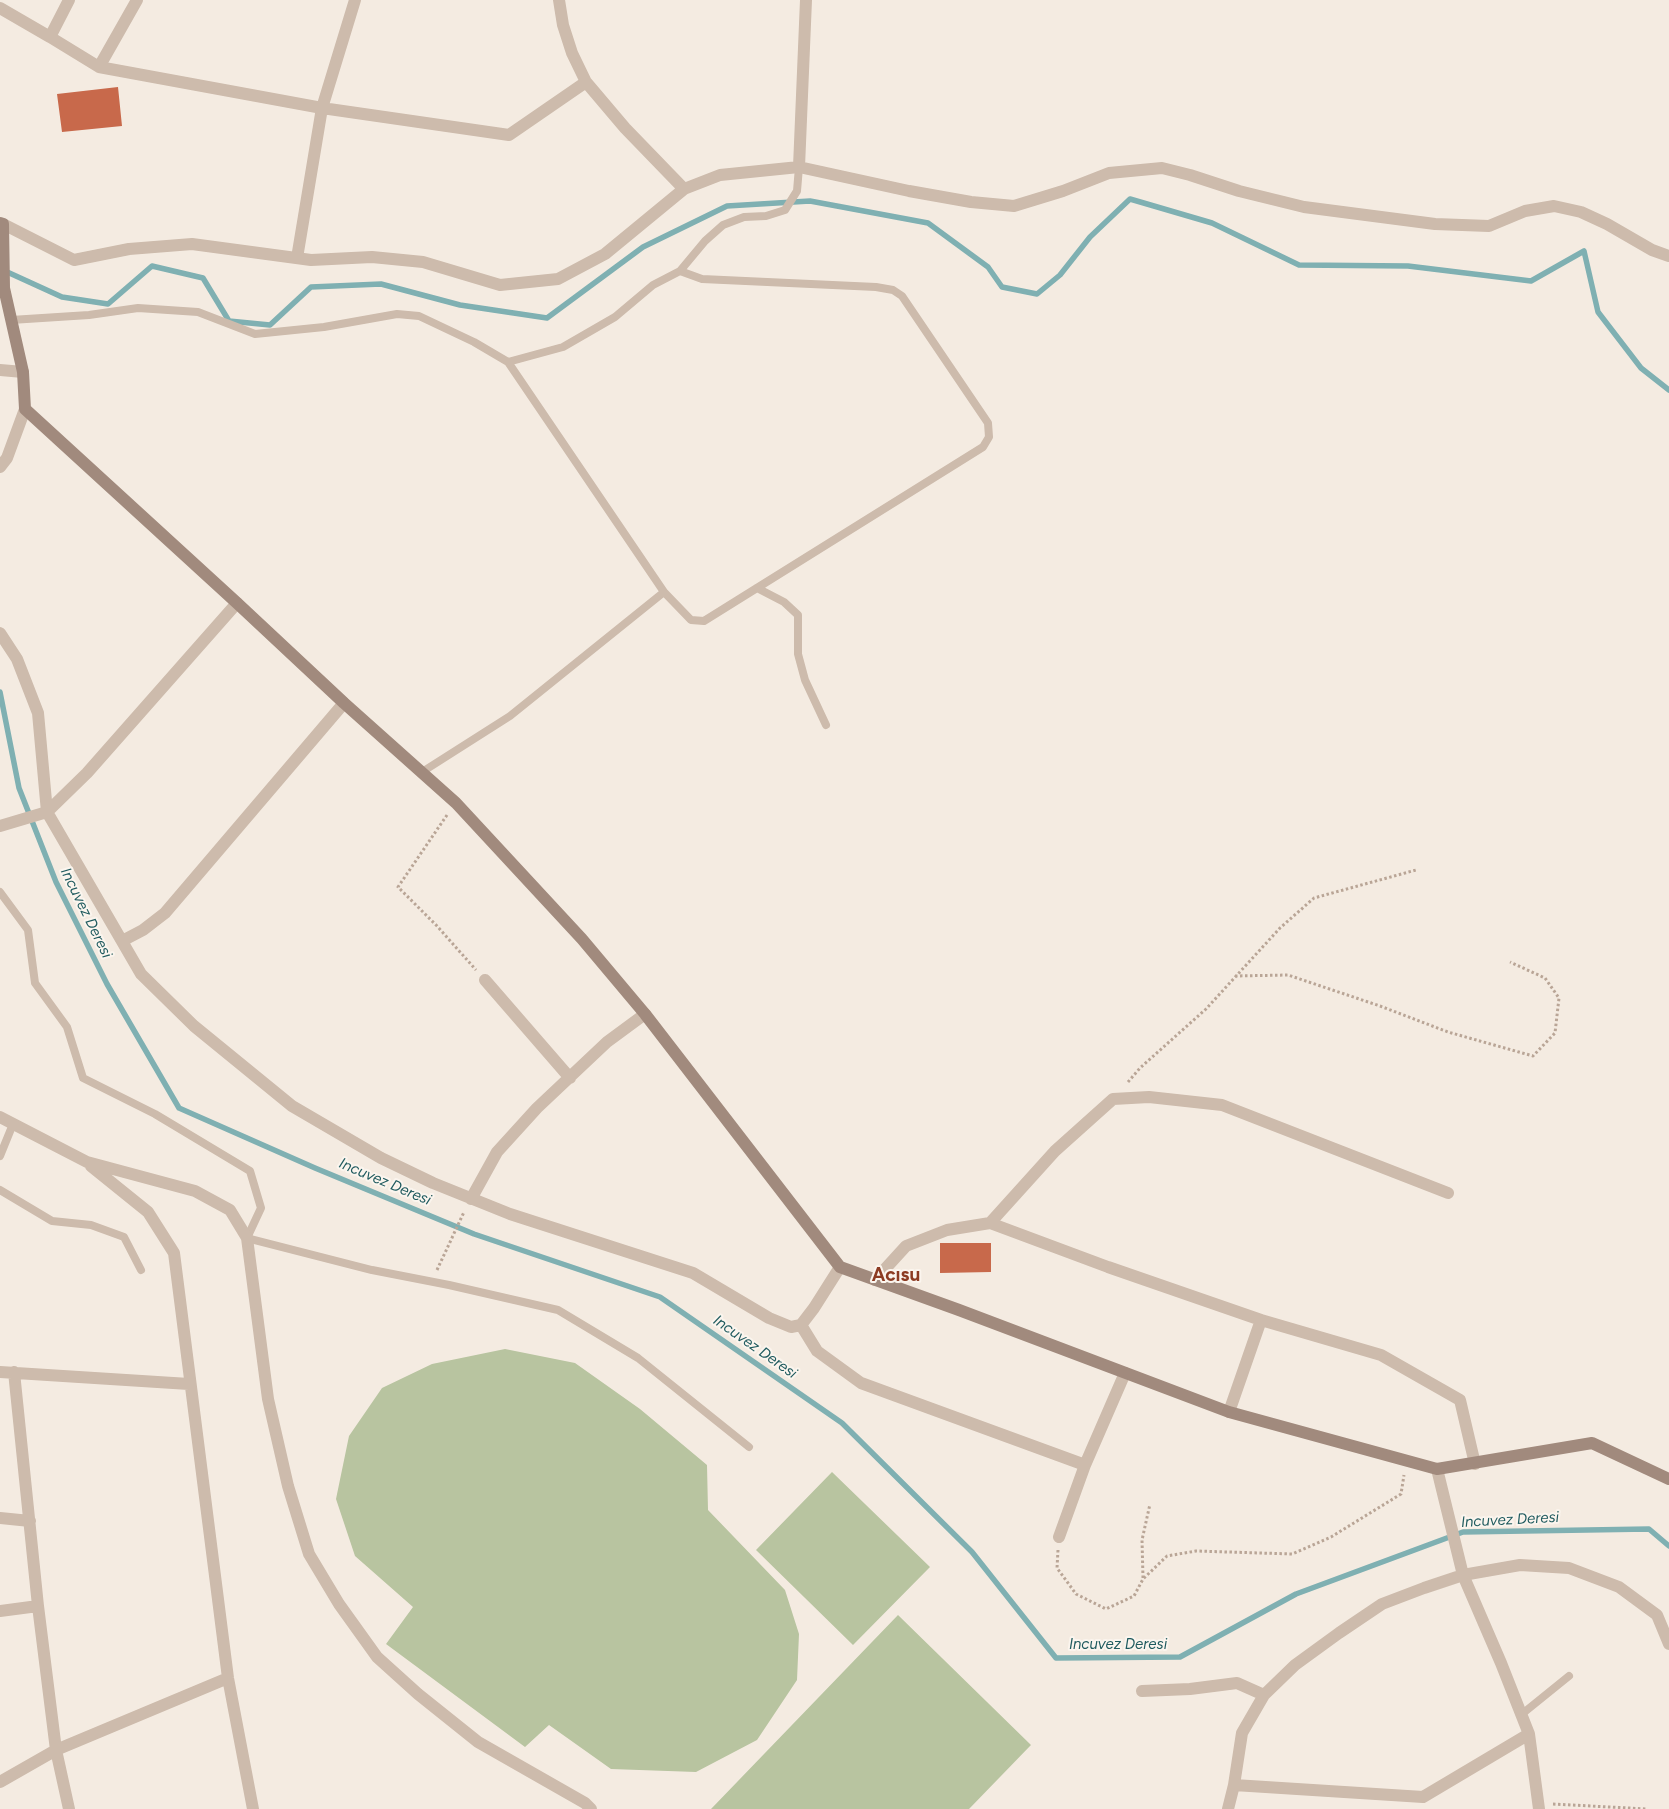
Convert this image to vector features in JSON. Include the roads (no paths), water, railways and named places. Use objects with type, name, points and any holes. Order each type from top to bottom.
[{"type":"street","points":[[50,37],[69,0]]},
{"type":"street","points":[[100,67],[137,0]]},
{"type":"street","points":[[297,258],[322,108],[355,0]]},
{"type":"street","points":[[559,0],[563,24],[572,53],[586,82],[626,128],[684,189]]},
{"type":"street","points":[[799,167],[806,0]]},
{"type":"street","points":[[0,8],[100,67],[322,108],[509,135],[586,82]]},
{"type":"street","points":[[0,467],[8,458],[25,409],[23,372],[4,288],[1,224],[74,260],[129,249],[192,244],[311,260],[372,257],[423,262],[500,285],[558,280],[605,254],[684,189],[720,175],[799,167],[918,193],[971,202],[1014,206],[1064,191],[1109,173],[1162,168],[1239,191],[1304,207],[1435,224],[1489,226],[1525,211],[1554,206],[1581,212],[1607,224],[1652,250],[1669,256]]},
{"type":"street","points":[[0,370],[23,372]]},
{"type":"street","points":[[25,409],[238,603],[344,703],[456,803],[582,939],[644,1014],[840,1267],[1228,1412],[1437,1469],[1592,1444],[1669,1479]]},
{"type":"street","points":[[0,826],[47,812],[87,773],[238,603]]},
{"type":"street","points":[[0,633],[17,659],[38,713],[47,812],[141,974],[194,1026],[292,1106],[382,1158],[433,1183],[468,1204],[510,1214],[693,1273],[769,1318],[791,1327],[801,1325],[840,1267]]},
{"type":"street","points":[[122,941],[143,930],[165,913],[344,703]]},
{"type":"street","points":[[485,980],[570,1078]]},
{"type":"street","points":[[468,1204],[497,1152],[537,1108],[607,1042],[644,1014]]},
{"type":"street","points":[[990,1223],[1055,1152],[1113,1099],[1149,1098],[1222,1105],[1448,1193]]},
{"type":"street","points":[[0,1117],[87,1162],[195,1191],[230,1210],[248,1238],[268,1399],[288,1486],[309,1554],[339,1604],[377,1657],[418,1694],[478,1742],[585,1803],[591,1809]]},
{"type":"street","points":[[87,1162],[148,1212],[174,1253],[189,1384],[228,1678],[253,1809]]},
{"type":"street","points":[[875,1280],[906,1246],[947,1230],[990,1223],[1108,1267],[1261,1320],[1382,1355],[1460,1400],[1474,1464]]},
{"type":"street","points":[[1228,1412],[1261,1320]]},
{"type":"street","points":[[801,1325],[817,1351],[861,1383],[1085,1465]]},
{"type":"street","points":[[0,1372],[189,1384]]},
{"type":"street","points":[[14,1372],[38,1606],[56,1750],[69,1809]]},
{"type":"street","points":[[1059,1537],[1085,1465],[1125,1373]]},
{"type":"street","points":[[1437,1469],[1463,1575],[1501,1662],[1529,1734],[1538,1806]]},
{"type":"street","points":[[0,1518],[30,1520]]},
{"type":"street","points":[[1228,1809],[1234,1785],[1242,1733],[1264,1695],[1295,1665],[1382,1604],[1463,1575],[1520,1565],[1569,1568],[1619,1587],[1657,1615],[1669,1644]]},
{"type":"street","points":[[0,1611],[38,1606]]},
{"type":"street","points":[[0,1782],[56,1750],[228,1678]]},
{"type":"street","points":[[1142,1691],[1190,1689],[1236,1683],[1264,1695]]},
{"type":"street","points":[[1234,1785],[1423,1803],[1529,1734]]},
{"type":"lane","points":[[508,362],[563,347],[615,317],[653,285],[680,271],[705,241],[723,225],[744,217],[766,216],[785,210],[796,191],[799,167]]},
{"type":"lane","points":[[11,320],[89,315],[138,308],[198,312],[256,334],[324,327],[397,314],[418,316],[474,342],[508,362],[664,592],[691,620],[704,621],[984,447],[989,437],[988,423],[902,296],[893,290],[876,287],[702,279],[680,271]]},
{"type":"lane","points":[[756,588],[784,602],[798,615],[798,654],[805,680],[826,725]]},
{"type":"lane","points":[[422,772],[510,716],[664,592]]},
{"type":"lane","points":[[0,892],[28,930],[35,984],[67,1027],[83,1078],[155,1114],[250,1171],[261,1208],[248,1238],[372,1270],[449,1285],[558,1310],[638,1358],[748,1447]]},
{"type":"lane","points":[[0,1156],[13,1124]]},
{"type":"lane","points":[[0,1190],[52,1221],[91,1225],[124,1237],[141,1270]]},
{"type":"lane","points":[[1522,1714],[1569,1676]]},
{"type":"waterway","points":[[5,271],[62,297],[108,304],[152,266],[203,278],[229,321],[270,325],[311,287],[381,284],[460,305],[547,318],[643,247],[727,206],[810,201],[928,223],[988,267],[1002,287],[1037,294],[1060,275],[1090,237],[1130,199],[1212,223],[1299,265],[1408,266],[1531,281],[1584,251],[1598,312],[1641,368],[1669,390]]},
{"type":"waterway","name":"Incuvez Deresi","points":[[0,692],[19,788],[56,882],[107,984],[179,1108],[315,1168],[474,1234],[660,1297],[842,1423],[972,1552],[1056,1658],[1180,1657],[1296,1594],[1463,1532],[1649,1529],[1669,1546]]},
{"type":"district","name":"Acısu","points":[[896,1275]]}]
